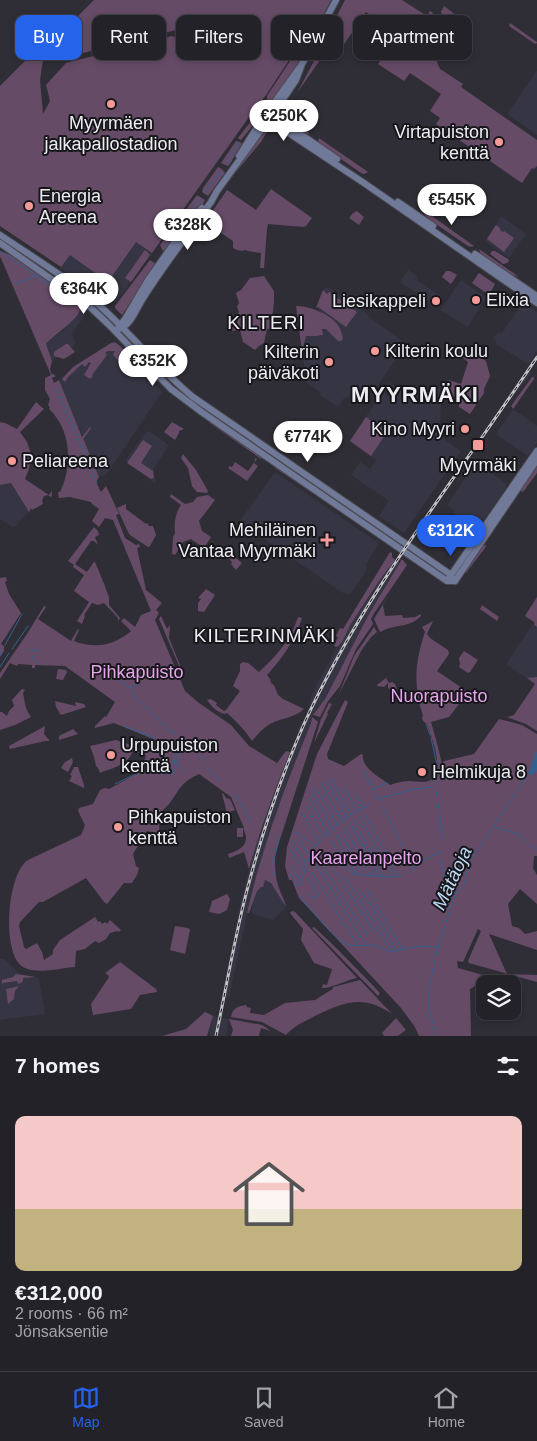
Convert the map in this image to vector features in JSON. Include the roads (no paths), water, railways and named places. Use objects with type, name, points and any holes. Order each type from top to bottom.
[{"type":"main road","points":[[119,328],[129,322],[145,295],[211,202],[216,191],[296,80],[302,64],[336,0]]},
{"type":"main road","points":[[269,115],[537,296]]},
{"type":"main road","points":[[269,115],[537,304]]},
{"type":"main road","points":[[0,235],[85,294],[119,328],[164,383],[195,408],[451,579]]},
{"type":"main road","points":[[0,243],[119,328]]},
{"type":"main road","points":[[451,579],[537,451]]},
{"type":"main road","points":[[451,579],[537,460]]},
{"type":"water","points":[[536,752],[537,771],[532,775],[528,774]]},
{"type":"waterway","points":[[227,163],[239,142]]},
{"type":"waterway","points":[[205,191],[222,171]]},
{"type":"waterway","points":[[165,247],[200,198]]},
{"type":"waterway","points":[[0,251],[72,300]]},
{"type":"waterway","points":[[14,281],[18,283],[36,276]]},
{"type":"waterway","points":[[56,387],[97,483]]},
{"type":"waterway","points":[[5,645],[22,614]]},
{"type":"waterway","points":[[12,649],[28,626]]},
{"type":"waterway","points":[[30,649],[40,651]]},
{"type":"waterway","points":[[0,651],[2,653],[0,655]]},
{"type":"waterway","points":[[0,667],[9,653]]},
{"type":"waterway","points":[[34,655],[32,657],[34,659]]},
{"type":"waterway","points":[[119,677],[166,729],[177,734]]},
{"type":"waterway","points":[[131,688],[139,684]]},
{"type":"waterway","points":[[426,724],[430,735]]},
{"type":"waterway","points":[[124,726],[177,747],[174,764],[177,764],[183,771]]},
{"type":"waterway","points":[[431,738],[437,765],[436,787]]},
{"type":"waterway","points":[[184,739],[205,761]]},
{"type":"waterway","points":[[177,763],[180,749]]},
{"type":"waterway","points":[[115,784],[140,772],[172,774],[174,764]]},
{"type":"waterway","points":[[207,768],[221,781]]},
{"type":"waterway","points":[[364,771],[378,800]]},
{"type":"waterway","name":"Mätäoja","points":[[437,1036],[429,1011],[429,988],[438,947],[455,895],[464,885],[469,863],[528,774]]},
{"type":"waterway","points":[[326,778],[347,819]]},
{"type":"waterway","points":[[331,778],[352,816]]},
{"type":"waterway","points":[[321,783],[342,822]]},
{"type":"waterway","points":[[374,788],[388,783]]},
{"type":"waterway","points":[[378,799],[415,789],[431,787]]},
{"type":"waterway","points":[[316,788],[338,826]]},
{"type":"waterway","points":[[345,788],[357,812]]},
{"type":"waterway","points":[[311,789],[333,830]]},
{"type":"waterway","points":[[436,790],[442,841]]},
{"type":"waterway","points":[[236,795],[251,822]]},
{"type":"waterway","points":[[356,795],[363,809]]},
{"type":"waterway","points":[[309,798],[329,835]]},
{"type":"waterway","points":[[297,887],[309,858],[320,841],[335,826],[370,804]]},
{"type":"waterway","points":[[306,805],[324,837]]},
{"type":"waterway","points":[[382,806],[403,847]]},
{"type":"waterway","points":[[302,812],[319,842]]},
{"type":"waterway","points":[[365,814],[397,875]]},
{"type":"waterway","points":[[360,817],[391,876]]},
{"type":"waterway","points":[[354,820],[383,877]]},
{"type":"waterway","points":[[350,823],[378,875]]},
{"type":"waterway","points":[[345,827],[370,875]]},
{"type":"waterway","points":[[494,827],[518,834],[527,842]]},
{"type":"waterway","points":[[294,831],[316,846]]},
{"type":"waterway","points":[[340,831],[358,865],[360,873]]},
{"type":"waterway","points":[[336,835],[356,874]]},
{"type":"waterway","points":[[274,876],[273,864],[279,839],[277,839]]},
{"type":"waterway","points":[[331,840],[346,868]]},
{"type":"waterway","points":[[292,841],[306,864]]},
{"type":"waterway","points":[[300,841],[311,858]]},
{"type":"waterway","points":[[530,845],[537,850]]},
{"type":"waterway","points":[[290,850],[305,873]]},
{"type":"waterway","points":[[321,850],[354,874],[385,877],[402,876]]},
{"type":"waterway","points":[[408,873],[423,861],[442,851]]},
{"type":"waterway","points":[[407,856],[414,868]]},
{"type":"waterway","points":[[441,859],[445,878],[455,894]]},
{"type":"waterway","points":[[314,862],[365,944]]},
{"type":"waterway","points":[[321,863],[368,937]]},
{"type":"waterway","points":[[292,867],[302,883]]},
{"type":"waterway","points":[[333,868],[375,934]]},
{"type":"waterway","points":[[311,871],[357,944]]},
{"type":"waterway","points":[[289,874],[296,885]]},
{"type":"waterway","points":[[345,876],[392,952]]},
{"type":"waterway","points":[[308,878],[319,895],[312,899],[308,892]]},
{"type":"waterway","points":[[367,889],[403,950]]},
{"type":"waterway","points":[[361,890],[397,951]]},
{"type":"waterway","points":[[300,896],[329,930],[347,944],[378,946],[389,952],[421,946],[438,947]]},
{"type":"railway","points":[[216,1036],[252,872],[279,787],[304,724],[354,628],[383,582],[537,357]]},
{"type":"place","name":"Myyrmäen jalkapallostadion","points":[[111,104]]},
{"type":"place","name":"Virtapuiston kenttä","points":[[499,142]]},
{"type":"place","name":"Energia Areena","points":[[29,206]]},
{"type":"place","name":"Elixia","points":[[476,300]]},
{"type":"place","name":"Liesikappeli","points":[[436,301]]},
{"type":"place","name":"Kilterin koulu","points":[[375,351]]},
{"type":"place","name":"Kilterin päiväkoti","points":[[329,362]]},
{"type":"place","name":"Kino Myyri","points":[[465,429]]},
{"type":"place","name":"Myyrmäki","points":[[478,445]]},
{"type":"place","name":"Peliareena","points":[[12,461]]},
{"type":"place","name":"Mehiläinen Vantaa Myyrmäki","points":[[327,540]]},
{"type":"place","name":"Urpupuiston kenttä","points":[[111,755]]},
{"type":"place","name":"Helmikuja 8","points":[[422,772]]},
{"type":"place","name":"Pihkapuiston kenttä","points":[[118,827]]},
{"type":"district","name":"KILTERI","points":[[266,322]]},
{"type":"district","name":"MYYRMÄKI","points":[[415,394]]},
{"type":"district","name":"KILTERINMÄKI","points":[[265,635]]},
{"type":"park label","name":"Pihkapuisto","points":[[137,672]]},
{"type":"park label","name":"Nuorapuisto","points":[[439,696]]},
{"type":"park label","name":"Kaarelanpelto","points":[[366,858]]}]
